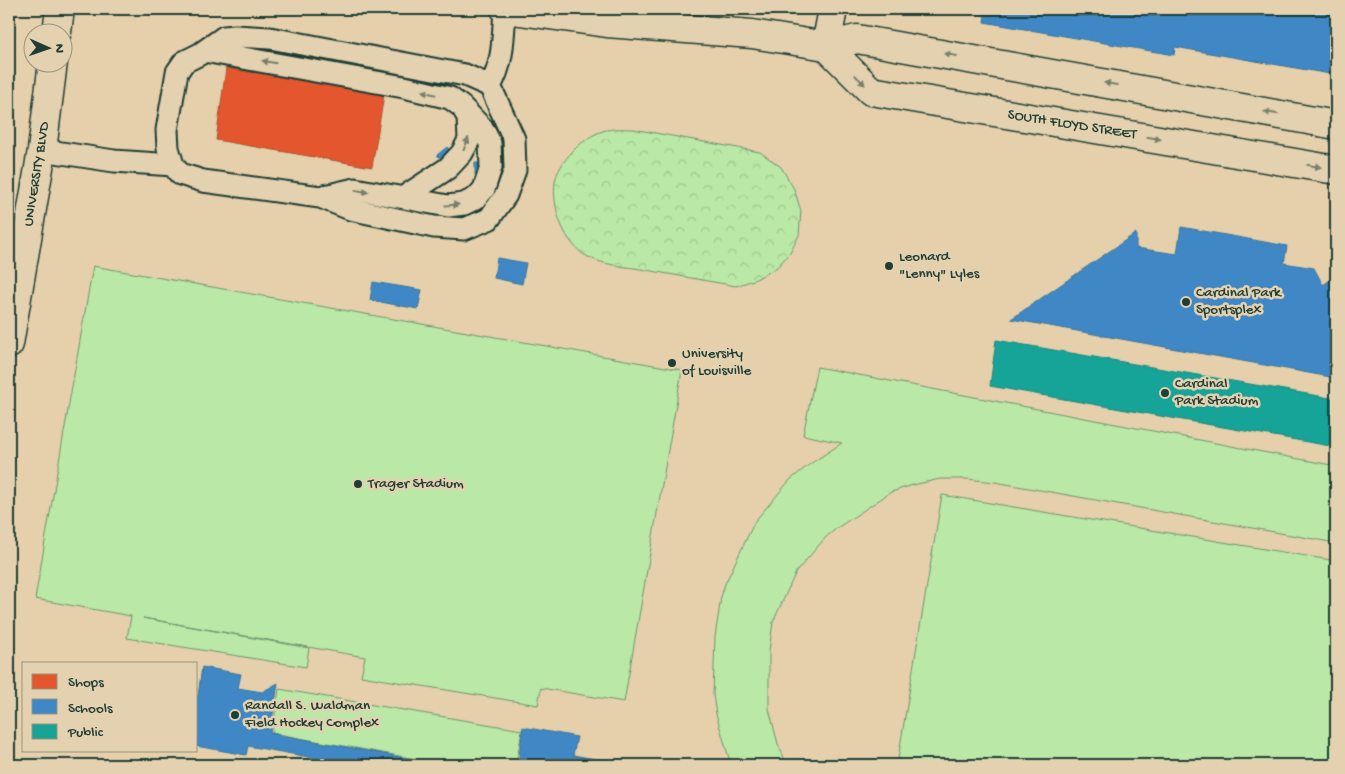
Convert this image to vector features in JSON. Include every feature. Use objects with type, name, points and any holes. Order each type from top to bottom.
[{"type":"street","points":[[58,22],[60,9]]},
{"type":"street","points":[[505,9],[608,16],[752,34],[826,46],[857,39],[882,42],[1336,125]]},
{"type":"street","points":[[826,46],[833,9]]},
{"type":"street","name":"SOUTH FLOYD STREET","points":[[826,46],[870,91],[1336,170]]},
{"type":"street","name":"UNIVERSITY BLVD","points":[[9,344],[42,150],[52,72]]},
{"type":"lane","points":[[490,86],[497,74],[500,61],[505,9]]},
{"type":"lane","points":[[224,37],[270,38],[465,75],[490,86],[514,139],[515,170],[506,196],[489,219],[464,229],[434,227],[350,209],[320,197],[202,181],[180,174],[173,165],[168,148],[167,130],[177,72],[184,62],[224,37]]},
{"type":"lane","points":[[204,51],[404,87],[450,98],[483,129],[490,143],[491,167],[484,189],[476,198],[464,204],[448,206],[355,189],[320,197]]},
{"type":"lane","points":[[404,197],[448,168],[462,153],[469,140],[468,118],[462,108]]},
{"type":"lane","points":[[42,150],[114,161],[173,165]]},
{"type":"green space","points":[[633,129],[760,152],[781,167],[794,189],[801,211],[799,235],[790,253],[776,268],[756,279],[736,286],[614,265],[598,261],[583,254],[569,240],[557,212],[554,192],[557,174],[573,151],[595,134],[607,130]]},
{"type":"green space","name":"Trager Stadium","points":[[93,266],[682,370],[624,702],[541,688],[538,705],[361,676],[365,657],[143,618],[309,648],[306,667],[127,638],[131,616],[35,599]]},
{"type":"green space","points":[[817,367],[1336,466],[1336,543],[995,482],[940,479],[891,492],[825,538],[796,572],[773,622],[769,651],[769,709],[778,744],[787,765],[731,765],[716,714],[713,695],[715,637],[721,597],[725,584],[755,521],[790,480],[842,443],[803,435]]},
{"type":"green space","points":[[942,495],[1336,561],[1336,765],[897,765]]},
{"type":"green space","points":[[279,689],[522,730],[516,765],[449,765],[272,733]]},
{"type":"building: Shops","points":[[226,68],[384,95],[372,167],[216,140]]},
{"type":"building: Schools","points":[[950,9],[1336,9],[1336,75],[1175,47],[1174,55],[984,22],[985,15]]},
{"type":"building: Schools","points":[[447,147],[457,159],[448,166],[437,155]]},
{"type":"building: Schools","points":[[475,163],[491,163],[491,174],[475,175]]},
{"type":"building: Schools","name":"Cardinal Park Sportsplex","points":[[1181,227],[1287,246],[1284,263],[1314,268],[1323,285],[1336,276],[1336,378],[1011,319],[1136,233],[1136,248],[1177,254]]},
{"type":"building: Schools","points":[[497,258],[526,263],[522,284],[494,278]]},
{"type":"building: Schools","points":[[373,282],[422,290],[418,309],[370,300]]},
{"type":"building: Schools","name":"Randall S. Waldman Field Hockey Complex","points":[[202,667],[241,674],[238,688],[262,692],[278,683],[270,733],[443,765],[353,765],[248,746],[246,755],[198,746],[198,696]]},
{"type":"building: Schools","points":[[523,727],[577,737],[573,755],[629,765],[518,765]]},
{"type":"building: Public","name":"Cardinal Park Stadium","points":[[996,340],[1336,399],[1336,447],[990,386]]},
{"type":"place","name":"Leonard \"Lenny\" Lyles","points":[[889,266]]},
{"type":"place","name":"Cardinal Park Sportsplex","points":[[1186,302]]},
{"type":"place","name":"University of Louisville","points":[[672,363]]},
{"type":"place","name":"Cardinal Park Stadium","points":[[1165,393]]},
{"type":"place","name":"Trager Stadium","points":[[358,484]]},
{"type":"place","name":"Randall S. Waldman Field Hockey Complex","points":[[235,715]]}]
